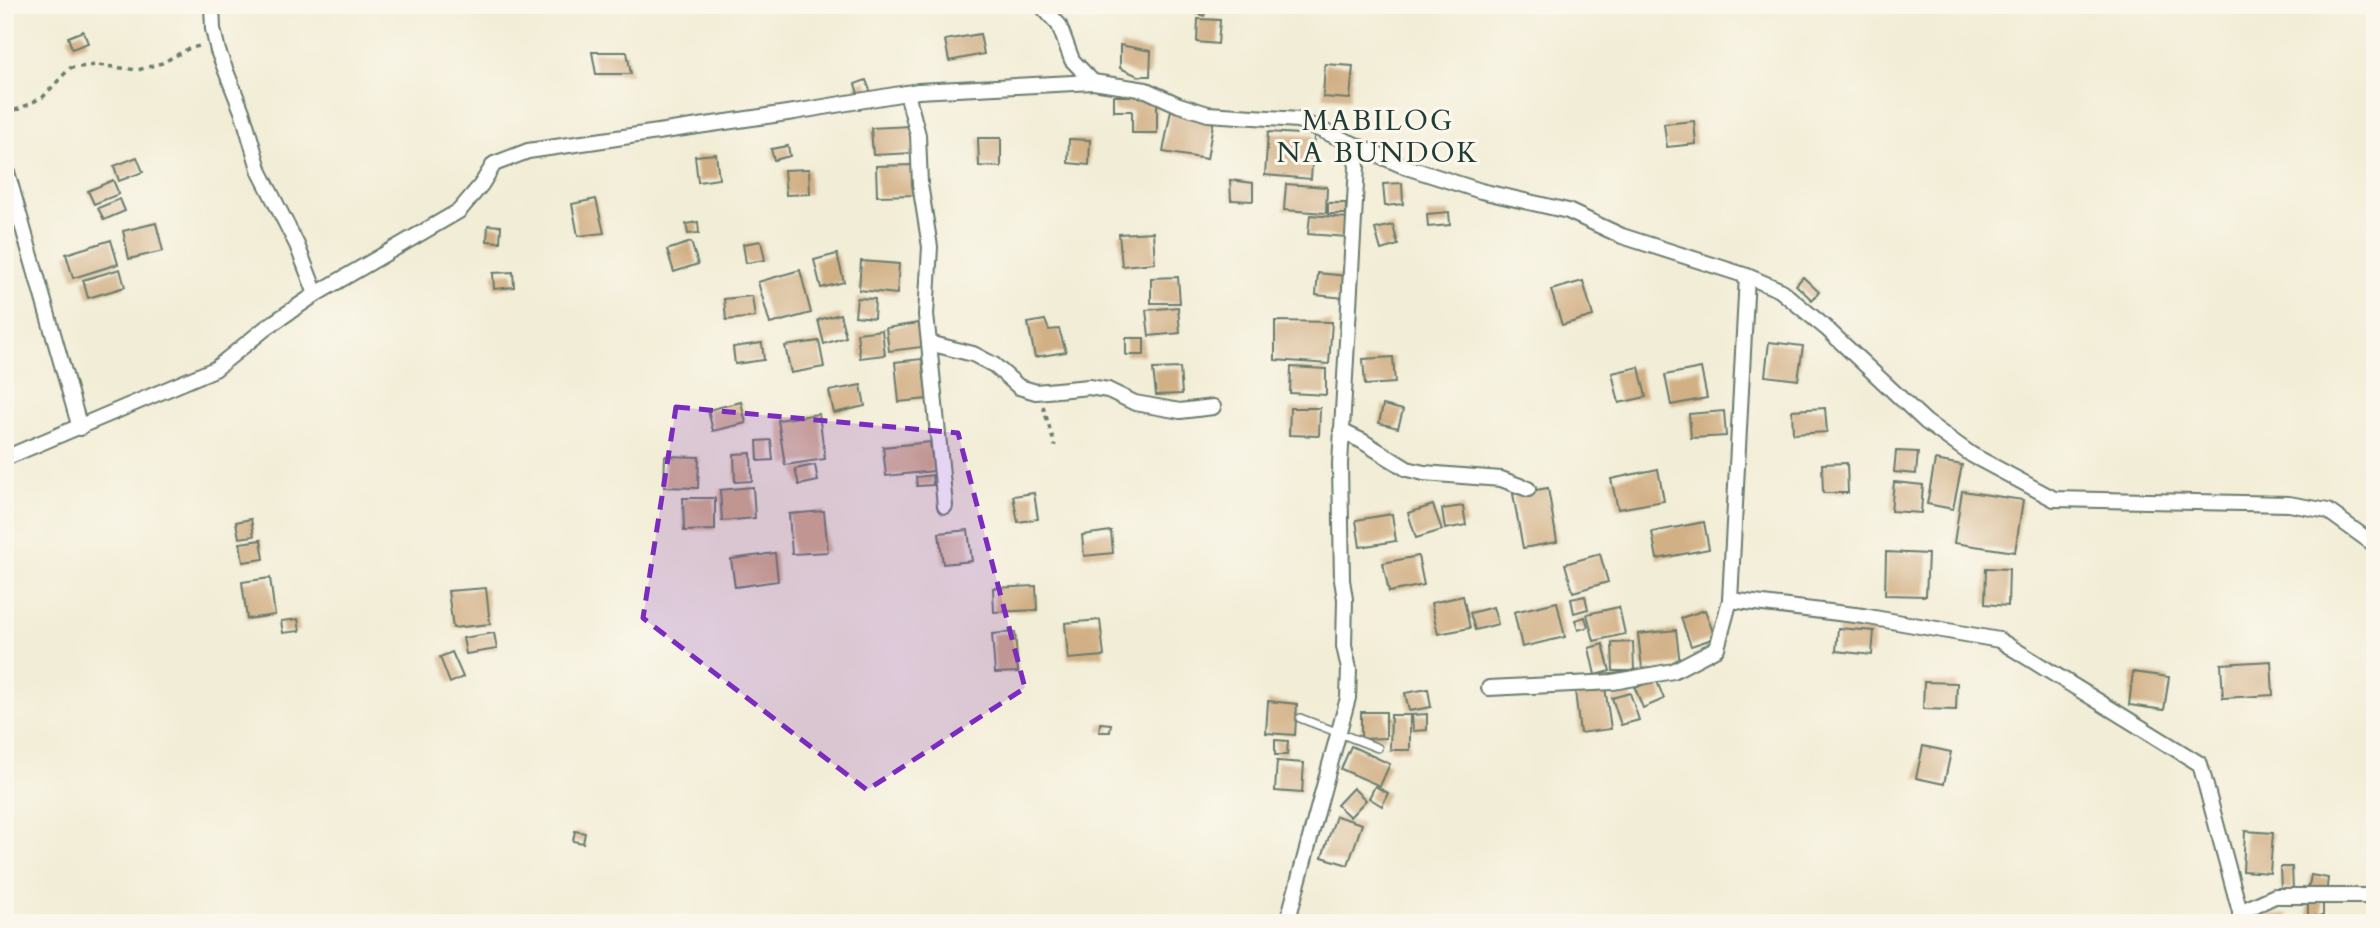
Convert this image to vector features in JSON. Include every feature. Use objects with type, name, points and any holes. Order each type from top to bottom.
[{"type":"street","points":[[212,5],[213,29],[218,51],[243,114],[260,172],[297,245],[316,295]]},
{"type":"street","points":[[1041,5],[1059,25],[1072,60],[1093,82]]},
{"type":"street","points":[[5,458],[215,369],[267,327],[316,295],[458,211],[481,185],[494,164],[528,151],[907,93],[1093,82],[1146,90],[1180,106],[1208,114],[1298,120],[1406,167],[1481,191],[1568,211],[1622,236],[1747,276],[1780,290],[1826,328],[1926,422],[1972,455],[2054,499],[2289,504],[2328,511],[2375,545]]},
{"type":"street","points":[[907,93],[918,135],[920,184],[930,247],[926,315],[945,506]]},
{"type":"street","points":[[1287,923],[1348,698],[1349,669],[1344,646],[1345,598],[1341,548],[1341,430],[1357,166],[1352,143]]},
{"type":"street","points":[[5,165],[80,428]]},
{"type":"street","points":[[1489,688],[1613,682],[1673,671],[1717,648],[1730,600],[1747,276]]},
{"type":"street","points":[[929,343],[973,354],[994,365],[1018,387],[1036,392],[1089,387],[1108,390],[1135,403],[1180,411],[1213,407]]},
{"type":"street","points":[[1341,430],[1407,469],[1424,473],[1501,479],[1528,489]]},
{"type":"street","points":[[1730,600],[1863,616],[1999,640],[2125,718],[2200,765],[2240,918],[2276,896],[2375,896]]},
{"type":"lane","points":[[1300,718],[1378,748]]},
{"type":"path","points":[[5,111],[19,109],[43,97],[69,68],[97,65],[138,70],[162,63],[198,46],[206,45],[218,51]]},
{"type":"path","points":[[1036,392],[1051,427],[1055,446]]},
{"type":"highlighted area","points":[[676,407],[958,433],[1025,688],[867,790],[643,618]]},
{"type":"building","points":[[1178,5],[1208,5],[1204,16]]},
{"type":"building","points":[[1198,19],[1220,20],[1218,44],[1197,42]]},
{"type":"building","points":[[83,31],[88,43],[72,49],[68,37]]},
{"type":"building","points":[[980,34],[984,54],[949,61],[945,40]]},
{"type":"building","points":[[1120,45],[1151,51],[1150,76],[1138,76],[1120,68]]},
{"type":"building","points":[[592,52],[627,52],[631,74],[596,74]]},
{"type":"building","points":[[1325,64],[1353,66],[1350,99],[1323,97]]},
{"type":"building","points":[[866,80],[871,93],[859,97],[855,84]]},
{"type":"building","points":[[1114,96],[1157,96],[1157,133],[1132,133],[1132,111],[1114,111]]},
{"type":"building","points":[[1171,110],[1214,118],[1207,159],[1163,152]]},
{"type":"building","points":[[1694,121],[1696,144],[1667,147],[1664,124]]},
{"type":"building","points":[[911,126],[913,153],[873,155],[871,128]]},
{"type":"building","points":[[1268,132],[1314,135],[1311,179],[1265,175]]},
{"type":"building","points":[[978,138],[1001,138],[1001,167],[979,166]]},
{"type":"building","points":[[1069,139],[1090,140],[1089,165],[1068,163]]},
{"type":"building","points":[[788,146],[790,156],[774,160],[771,149]]},
{"type":"building","points":[[716,154],[719,179],[698,182],[695,156]]},
{"type":"building","points":[[137,157],[143,172],[119,181],[114,166]]},
{"type":"building","points":[[914,165],[914,195],[877,196],[876,166]]},
{"type":"building","points":[[809,169],[810,194],[786,195],[784,170]]},
{"type":"building","points":[[113,180],[119,194],[94,204],[88,191]]},
{"type":"building","points":[[1230,180],[1253,183],[1253,201],[1231,200]]},
{"type":"building","points":[[1402,183],[1403,204],[1385,206],[1383,184]]},
{"type":"building","points":[[1286,184],[1327,187],[1326,213],[1284,210]]},
{"type":"building","points":[[120,199],[125,211],[104,220],[98,208]]},
{"type":"building","points":[[596,199],[604,233],[578,236],[572,204]]},
{"type":"building","points":[[1328,203],[1346,203],[1346,214],[1328,214]]},
{"type":"building","points":[[1449,212],[1450,225],[1428,227],[1427,214]]},
{"type":"building","points":[[1310,215],[1349,218],[1347,237],[1308,234]]},
{"type":"building","points":[[698,222],[699,233],[688,234],[686,224]]},
{"type":"building","points":[[156,223],[163,251],[129,259],[123,231]]},
{"type":"building","points":[[488,225],[501,226],[500,242],[487,241]]},
{"type":"building","points":[[1393,225],[1398,245],[1381,250],[1375,229]]},
{"type":"building","points":[[1153,232],[1155,263],[1122,266],[1119,234]]},
{"type":"building","points":[[111,240],[118,264],[73,278],[66,254]]},
{"type":"building","points":[[761,241],[765,260],[746,263],[743,244]]},
{"type":"building","points":[[691,242],[698,264],[674,272],[667,250]]},
{"type":"building","points":[[837,254],[844,282],[821,288],[814,260]]},
{"type":"building","points":[[861,261],[899,264],[897,294],[859,290]]},
{"type":"building","points":[[120,269],[125,287],[88,298],[83,280]]},
{"type":"building","points":[[800,270],[811,313],[770,324],[758,282]]},
{"type":"building","points":[[513,272],[514,287],[494,289],[493,273]]},
{"type":"building","points":[[1318,273],[1346,276],[1344,298],[1316,295]]},
{"type":"building","points":[[1178,277],[1180,303],[1151,303],[1151,278]]},
{"type":"building","points":[[1803,277],[1819,292],[1812,300],[1796,285]]},
{"type":"building","points":[[1583,281],[1593,316],[1562,325],[1551,290]]},
{"type":"building","points":[[752,296],[755,317],[726,320],[724,299]]},
{"type":"building","points":[[857,298],[875,299],[874,318],[855,316]]},
{"type":"building","points":[[1178,307],[1180,333],[1149,336],[1146,310]]},
{"type":"building","points":[[840,314],[846,337],[824,344],[818,320]]},
{"type":"building","points":[[1045,320],[1049,330],[1059,329],[1066,352],[1035,357],[1028,323]]},
{"type":"building","points":[[1275,321],[1332,322],[1329,364],[1275,360]]},
{"type":"building","points":[[919,323],[922,347],[889,351],[886,328]]},
{"type":"building","points":[[882,330],[885,355],[860,358],[857,333]]},
{"type":"building","points":[[1126,338],[1144,338],[1144,355],[1126,355]]},
{"type":"building","points":[[819,341],[824,367],[791,373],[785,346]]},
{"type":"building","points":[[1769,342],[1803,346],[1798,380],[1765,376]]},
{"type":"building","points":[[762,343],[764,360],[735,364],[733,347]]},
{"type":"building","points":[[1393,357],[1395,383],[1365,385],[1363,359]]},
{"type":"building","points":[[922,359],[927,399],[899,402],[895,362]]},
{"type":"building","points":[[1291,367],[1326,369],[1326,395],[1290,393]]},
{"type":"building","points":[[1639,367],[1646,397],[1619,403],[1612,373]]},
{"type":"building","points":[[1180,368],[1182,394],[1156,395],[1153,369]]},
{"type":"building","points":[[1701,368],[1707,398],[1671,405],[1665,375]]},
{"type":"building","points":[[861,385],[865,406],[834,413],[829,391]]},
{"type":"building","points":[[741,402],[746,423],[713,431],[708,410]]},
{"type":"building","points":[[1383,405],[1403,410],[1398,428],[1379,423]]},
{"type":"building","points":[[1290,408],[1320,408],[1319,436],[1289,435]]},
{"type":"building","points":[[1825,408],[1827,432],[1793,434],[1792,410]]},
{"type":"building","points":[[1724,411],[1726,436],[1691,438],[1689,414]]},
{"type":"building","points":[[819,414],[825,459],[785,465],[778,420]]},
{"type":"building","points":[[771,440],[773,460],[758,461],[757,441]]},
{"type":"building","points":[[930,442],[934,471],[886,476],[883,447]]},
{"type":"building","points":[[1896,451],[1918,452],[1916,474],[1894,472]]},
{"type":"building","points":[[751,453],[752,481],[735,482],[734,454]]},
{"type":"building","points":[[665,456],[699,457],[698,488],[664,487]]},
{"type":"building","points":[[1935,460],[1962,465],[1953,509],[1927,504]]},
{"type":"building","points":[[1847,463],[1848,493],[1823,493],[1822,464]]},
{"type":"building","points":[[815,465],[818,481],[799,485],[795,469]]},
{"type":"building","points":[[1658,469],[1664,501],[1618,509],[1611,479]]},
{"type":"building","points":[[932,475],[933,485],[917,486],[916,477]]},
{"type":"building","points":[[1894,482],[1923,485],[1921,513],[1891,511]]},
{"type":"building","points":[[753,487],[755,518],[722,521],[720,490]]},
{"type":"building","points":[[1548,488],[1557,542],[1523,548],[1513,494]]},
{"type":"building","points":[[1962,491],[2023,500],[2015,552],[1954,543]]},
{"type":"building","points":[[1034,493],[1038,519],[1018,522],[1013,496]]},
{"type":"building","points":[[683,498],[715,498],[715,530],[684,531]]},
{"type":"building","points":[[1433,505],[1442,530],[1416,538],[1408,513]]},
{"type":"building","points":[[1463,506],[1466,525],[1445,529],[1442,509]]},
{"type":"building","points":[[824,511],[828,552],[792,554],[789,514]]},
{"type":"building","points":[[1392,514],[1396,541],[1360,547],[1356,520]]},
{"type":"building","points":[[251,519],[254,536],[239,538],[236,522]]},
{"type":"building","points":[[1704,522],[1709,549],[1657,559],[1652,532]]},
{"type":"building","points":[[968,530],[972,561],[943,564],[939,533]]},
{"type":"building","points":[[1111,531],[1113,553],[1084,556],[1082,535]]},
{"type":"building","points":[[261,540],[264,559],[243,562],[240,543]]},
{"type":"building","points":[[1886,552],[1928,554],[1926,596],[1885,595]]},
{"type":"building","points":[[775,553],[778,581],[735,587],[731,559]]},
{"type":"building","points":[[1600,554],[1608,582],[1573,592],[1565,564]]},
{"type":"building","points":[[1418,556],[1424,585],[1389,592],[1383,563]]},
{"type":"building","points":[[1986,568],[2009,569],[2008,606],[1985,604]]},
{"type":"building","points":[[270,578],[275,615],[247,619],[242,582]]},
{"type":"building","points":[[1036,586],[1037,610],[994,612],[993,588]]},
{"type":"building","points":[[486,588],[490,624],[453,628],[448,591]]},
{"type":"building","points":[[1463,596],[1470,628],[1438,634],[1431,603]]},
{"type":"building","points":[[1585,596],[1588,609],[1574,613],[1571,599]]},
{"type":"building","points":[[1557,602],[1565,637],[1522,647],[1514,612]]},
{"type":"building","points":[[1493,607],[1498,624],[1475,630],[1470,613]]},
{"type":"building","points":[[1619,607],[1625,634],[1594,641],[1587,614]]},
{"type":"building","points":[[1705,610],[1715,638],[1691,646],[1681,618]]},
{"type":"building","points":[[1585,617],[1588,627],[1578,630],[1575,620]]},
{"type":"building","points":[[298,619],[300,631],[283,633],[281,621]]},
{"type":"building","points":[[1100,620],[1104,656],[1068,659],[1065,623]]},
{"type":"building","points":[[1838,628],[1874,631],[1872,655],[1836,651]]},
{"type":"building","points":[[1676,630],[1680,664],[1642,668],[1638,634]]},
{"type":"building","points":[[1015,632],[1018,672],[995,673],[992,634]]},
{"type":"building","points":[[494,633],[497,649],[466,654],[463,638]]},
{"type":"building","points":[[1633,642],[1634,671],[1613,671],[1612,643]]},
{"type":"building","points":[[1603,644],[1610,671],[1595,675],[1589,648]]},
{"type":"building","points":[[452,652],[463,677],[450,683],[440,657]]},
{"type":"building","points":[[2271,661],[2273,695],[2223,698],[2221,664]]},
{"type":"building","points":[[2133,672],[2169,677],[2164,710],[2129,705]]},
{"type":"building","points":[[1656,679],[1664,699],[1643,708],[1635,688]]},
{"type":"building","points":[[1924,682],[1957,683],[1956,710],[1923,709]]},
{"type":"building","points":[[1605,687],[1611,729],[1580,733],[1575,691]]},
{"type":"building","points":[[1428,689],[1431,707],[1409,711],[1405,693]]},
{"type":"building","points":[[1630,693],[1639,720],[1621,725],[1612,698]]},
{"type":"building","points":[[1268,701],[1297,704],[1295,735],[1266,733]]},
{"type":"building","points":[[1361,712],[1386,712],[1386,738],[1361,739]]},
{"type":"building","points":[[1427,714],[1427,730],[1413,731],[1412,715]]},
{"type":"building","points":[[1391,715],[1410,715],[1410,750],[1390,750]]},
{"type":"building","points":[[1100,723],[1111,724],[1110,732],[1099,732]]},
{"type":"building","points":[[1275,740],[1288,741],[1287,755],[1275,755]]},
{"type":"building","points":[[1351,746],[1390,764],[1380,786],[1341,769]]},
{"type":"building","points":[[1923,746],[1951,752],[1944,784],[1916,778]]},
{"type":"building","points":[[1277,761],[1304,763],[1302,793],[1275,791]]},
{"type":"building","points":[[1375,786],[1388,793],[1382,806],[1369,798]]},
{"type":"building","points":[[1353,788],[1366,800],[1350,817],[1337,805]]},
{"type":"building","points":[[1336,816],[1362,824],[1348,865],[1322,857]]},
{"type":"building","points":[[575,831],[585,833],[583,843],[573,841]]},
{"type":"building","points":[[2245,831],[2273,833],[2270,873],[2243,871]]},
{"type":"building","points":[[2280,867],[2292,867],[2293,889],[2281,889]]},
{"type":"building","points":[[2311,875],[2328,878],[2326,894],[2308,891]]},
{"type":"building","points":[[2308,902],[2323,902],[2323,916],[2308,916]]},
{"type":"building","points":[[2289,914],[2289,923],[2267,923],[2267,915]]},
{"type":"district","name":"MABILOG NA BUNDOK","points":[[1378,137]]}]
